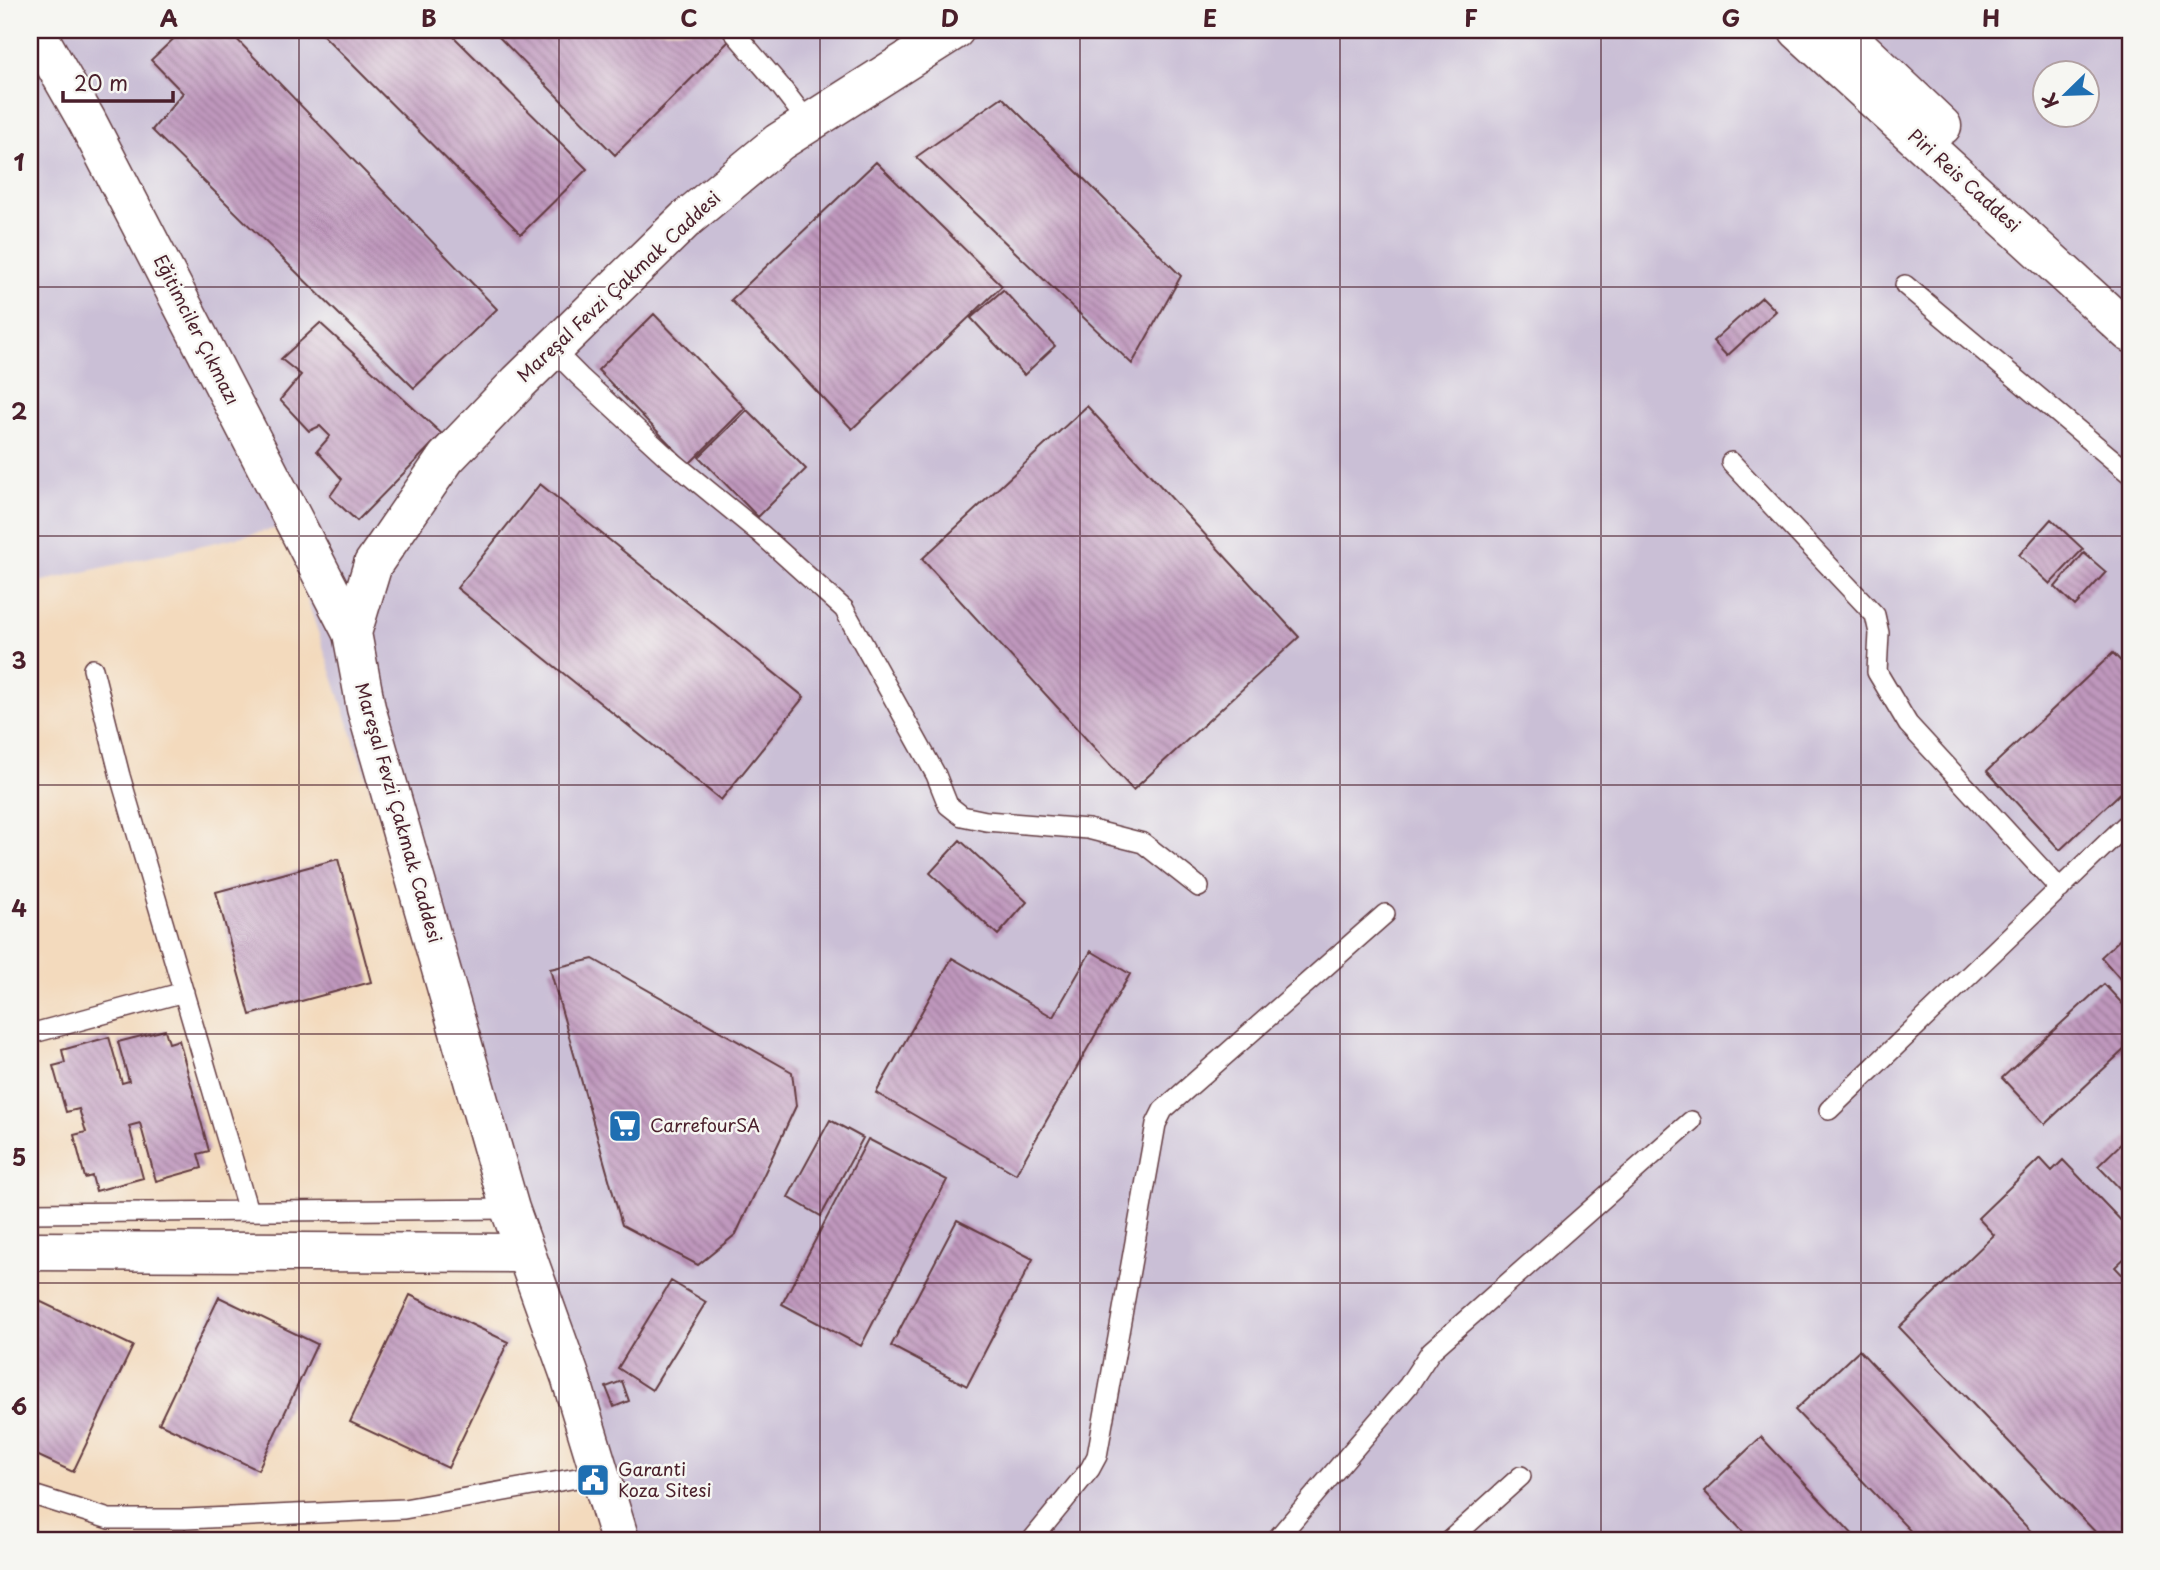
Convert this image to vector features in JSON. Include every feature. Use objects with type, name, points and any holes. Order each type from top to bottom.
[{"type":"street","name":"Eğitimciler Çıkmazı","points":[[35,30],[88,121],[352,633]]},
{"type":"street","name":"Mareşal Fevzi Çakmak Caddesi","points":[[620,1540],[570,1376],[510,1209],[366,708],[352,633],[373,564],[446,458],[552,349],[686,219],[779,142],[956,30]]},
{"type":"street","name":"Piri Reis Caddesi","points":[[1798,30],[2130,333]]},
{"type":"street","name":"Piri Reis Caddesi","points":[[1841,30],[2130,302]]},
{"type":"street","points":[[30,1251],[525,1253]]},
{"type":"lane","points":[[732,30],[808,122]]},
{"type":"lane","points":[[1905,285],[2130,474]]},
{"type":"lane","points":[[552,349],[667,457],[761,534],[844,609],[936,775],[948,805],[962,816],[986,821],[1088,829],[1143,843],[1199,887]]},
{"type":"lane","points":[[1731,462],[1875,615],[1879,633],[1877,672],[1908,724],[2060,889]]},
{"type":"lane","points":[[93,669],[120,776],[248,1211]]},
{"type":"lane","points":[[1829,1110],[2130,821]]},
{"type":"lane","points":[[1032,1540],[1090,1469],[1097,1455],[1156,1124],[1163,1110],[1385,914]]},
{"type":"lane","points":[[30,1034],[184,992]]},
{"type":"lane","points":[[1276,1540],[1408,1386],[1431,1351],[1691,1121]]},
{"type":"lane","points":[[30,1213],[510,1209]]},
{"type":"lane","points":[[30,1494],[109,1519],[185,1519],[404,1509],[599,1474]]},
{"type":"lane","points":[[1450,1540],[1521,1476]]},
{"type":"shaded area","points":[[30,30],[2130,30],[2130,1540],[627,1540],[525,1253],[283,527],[30,584]]},
{"type":"building","points":[[183,30],[228,30],[497,309],[414,388],[152,130],[183,93],[151,60]]},
{"type":"building","points":[[318,30],[447,30],[587,169],[521,234]]},
{"type":"building","points":[[492,30],[718,30],[729,41],[615,155]]},
{"type":"building","points":[[1002,97],[1181,276],[1132,364],[916,157]]},
{"type":"building","points":[[876,162],[1002,286],[852,429],[731,300]]},
{"type":"building","points":[[1003,290],[1055,346],[1024,375],[971,318]]},
{"type":"building","points":[[1762,297],[1776,311],[1727,356],[1713,341]]},
{"type":"building","points":[[654,314],[745,408],[689,464],[598,370]]},
{"type":"building","points":[[320,323],[442,434],[357,521],[330,496],[342,479],[317,451],[330,436],[320,426],[309,431],[280,400],[301,375],[281,359]]},
{"type":"building","points":[[1087,406],[1299,637],[1133,790],[922,559]]},
{"type":"building","points":[[747,410],[806,469],[758,517],[699,457]]},
{"type":"building","points":[[540,484],[804,697],[721,800],[457,588]]},
{"type":"building","points":[[2051,519],[2083,549],[2050,584],[2019,555]]},
{"type":"building","points":[[2084,553],[2106,572],[2075,606],[2055,587]]},
{"type":"building","points":[[2113,653],[2130,671],[2130,784],[2060,850],[1987,771]]},
{"type":"building","points":[[960,840],[1027,902],[998,935],[930,873]]},
{"type":"building","points":[[338,859],[371,982],[250,1015],[216,892]]},
{"type":"building","points":[[2130,930],[2130,990],[2101,957]]},
{"type":"building","points":[[1091,951],[1130,974],[1016,1174],[876,1093],[952,958],[1053,1017]]},
{"type":"building","points":[[593,959],[792,1072],[796,1106],[736,1234],[698,1265],[622,1225],[550,969]]},
{"type":"building","points":[[2104,984],[2130,1012],[2130,1044],[2045,1124],[2002,1078]]},
{"type":"building","points":[[165,1030],[169,1043],[179,1040],[209,1151],[198,1154],[202,1168],[156,1181],[140,1123],[129,1126],[143,1178],[96,1191],[92,1176],[85,1178],[74,1135],[86,1132],[79,1109],[66,1112],[53,1066],[65,1063],[62,1050],[109,1037],[122,1083],[129,1081],[118,1042]]},
{"type":"building","points":[[830,1120],[863,1138],[821,1216],[788,1197]]},
{"type":"building","points":[[2130,1135],[2130,1199],[2098,1166]]},
{"type":"building","points":[[868,1139],[947,1180],[861,1346],[782,1304]]},
{"type":"building","points":[[2040,1158],[2052,1171],[2063,1160],[2130,1230],[2130,1253],[2115,1267],[2130,1283],[2130,1535],[2125,1540],[2103,1540],[1899,1327],[1994,1235],[1978,1218]]},
{"type":"building","points":[[957,1220],[1033,1259],[967,1386],[891,1346]]},
{"type":"building","points":[[671,1281],[706,1302],[652,1390],[618,1368]]},
{"type":"building","points":[[410,1295],[508,1342],[448,1468],[350,1422]]},
{"type":"building","points":[[219,1297],[317,1344],[258,1470],[159,1423]]},
{"type":"building","points":[[35,1299],[133,1346],[73,1472],[30,1452],[30,1310]]},
{"type":"building","points":[[1859,1350],[2039,1540],[1919,1540],[1795,1410]]},
{"type":"building","points":[[622,1381],[629,1401],[614,1407],[606,1387]]},
{"type":"building","points":[[1761,1437],[1858,1540],[1751,1540],[1704,1491]]},
{"type":"place","name":"CarrefourSA","points":[[625,1126]]},
{"type":"place","name":"Garanti Koza Sitesi","points":[[593,1480]]}]
